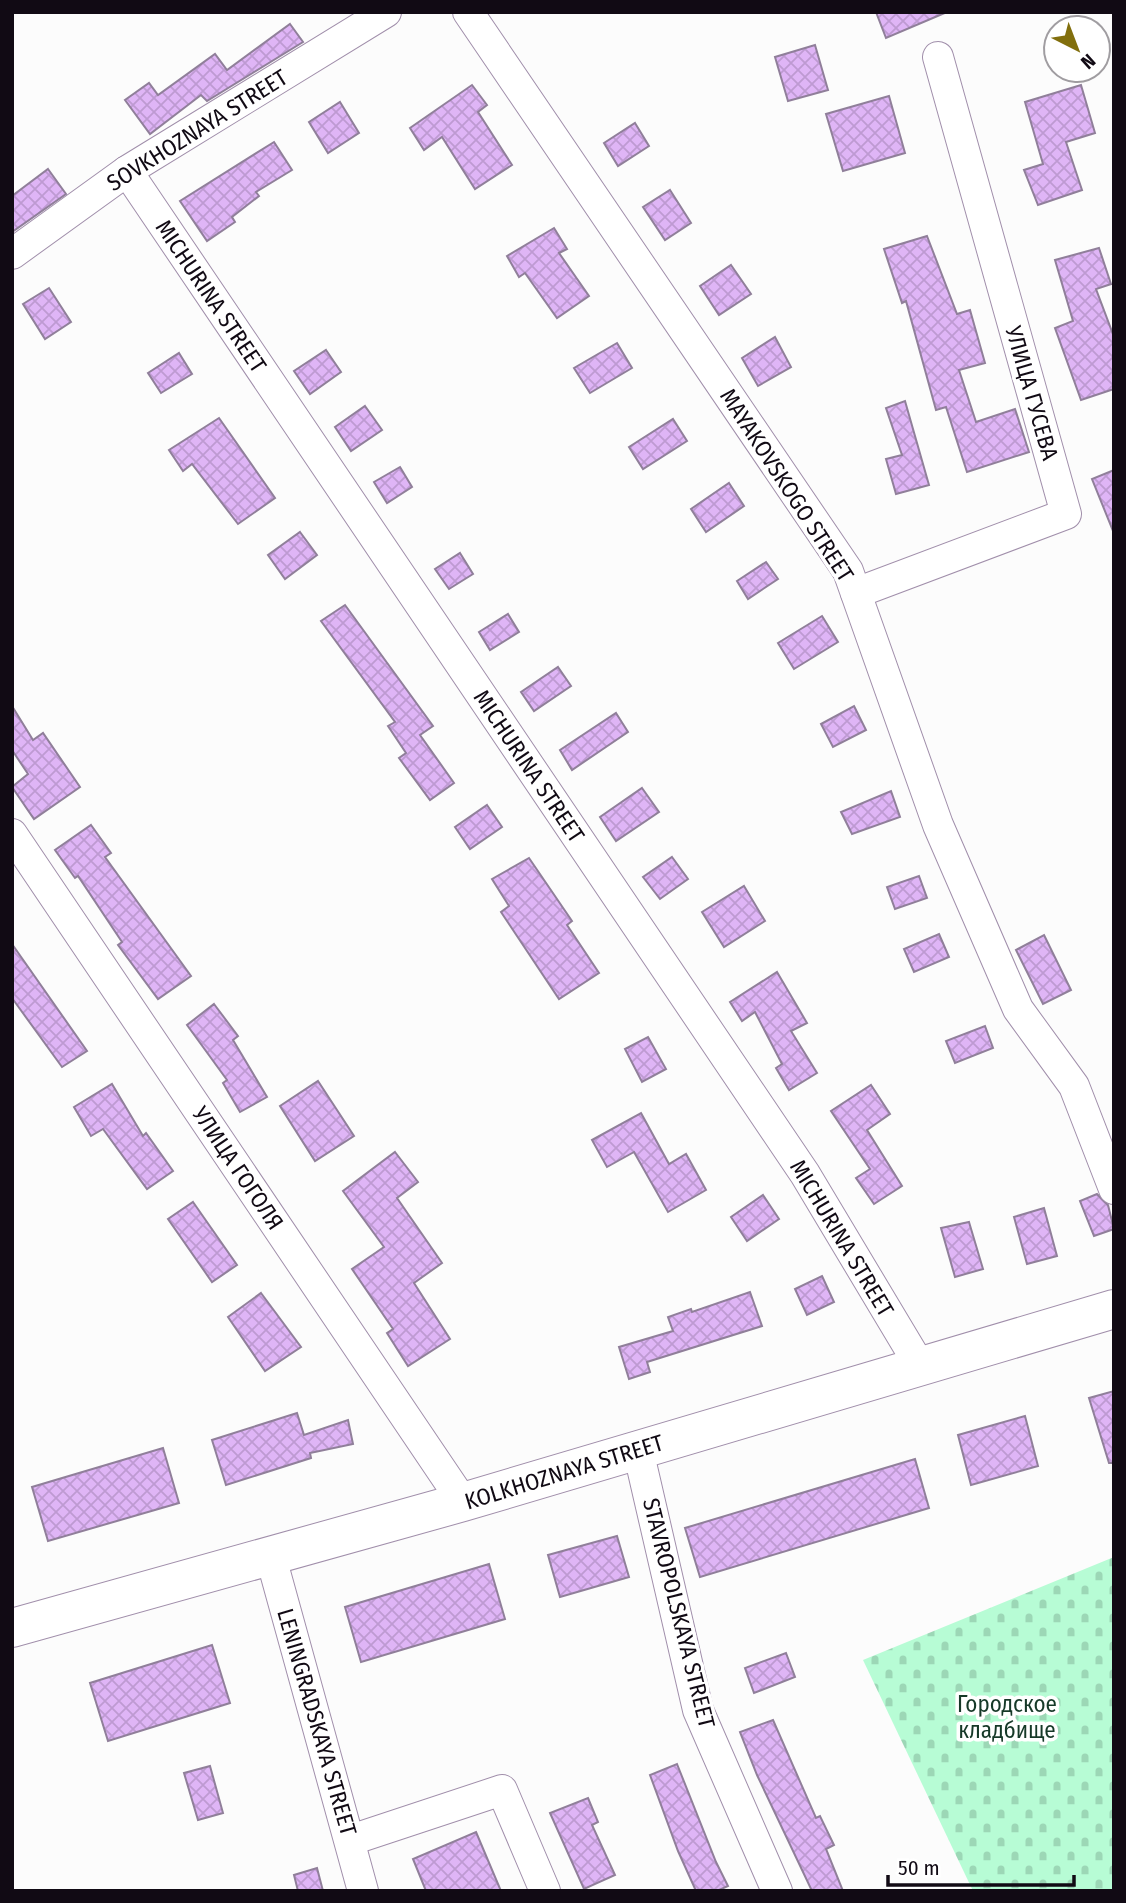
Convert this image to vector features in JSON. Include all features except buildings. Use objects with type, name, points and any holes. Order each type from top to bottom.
[{"type":"main road","name":"KOLKHOZNAYA STREET","points":[[12,1628],[463,1502],[1114,1309]]},
{"type":"street","name":"SOVKHOZNAYA STREET","points":[[12,254],[127,172],[386,12]]},
{"type":"street","name":"MAYAKOVSKOGO STREET","points":[[468,12],[848,571],[949,850],[1018,1009],[1074,1086],[1114,1189]]},
{"type":"street","name":"УЛИЦА ГУСЕВА","points":[[856,593],[1066,514],[938,57]]},
{"type":"street","name":"MICHURINA STREET","points":[[127,172],[805,1174],[920,1366]]},
{"type":"street","name":"УЛИЦА ГОГОЛЯ","points":[[12,834],[463,1502]]},
{"type":"street","name":"STAVROPOLSKAYA STREET","points":[[638,1450],[698,1710],[777,1891]]},
{"type":"street","name":"LENINGRADSKAYA STREET","points":[[270,1554],[363,1891]]},
{"type":"street","points":[[351,1840],[502,1790],[545,1891]]},
{"type":"green space","name":"Городское кладбище","points":[[1114,1557],[1114,1891],[973,1891],[863,1660]]}]
